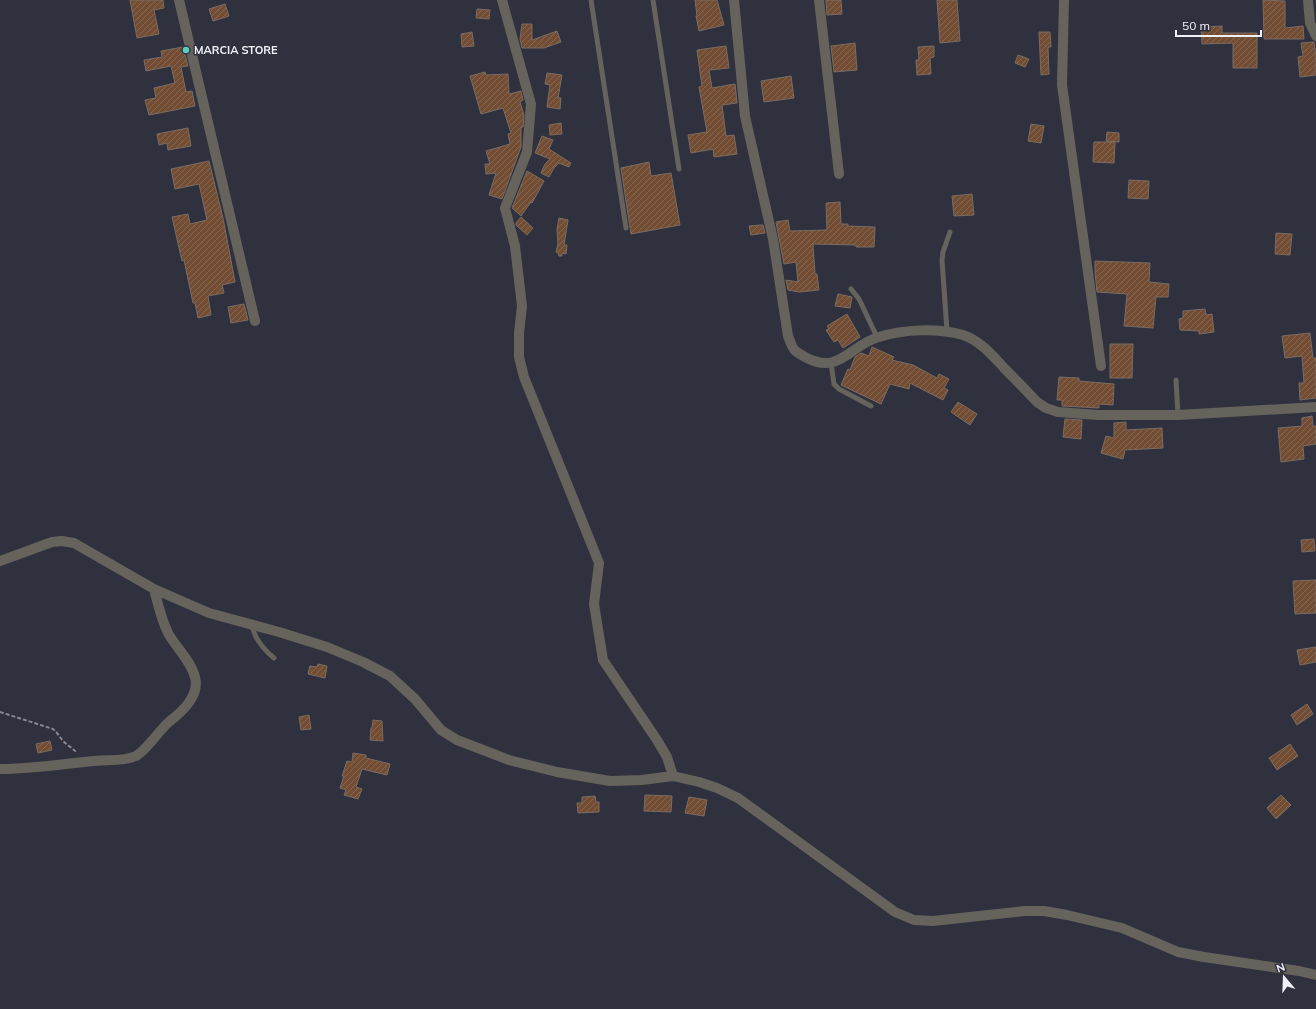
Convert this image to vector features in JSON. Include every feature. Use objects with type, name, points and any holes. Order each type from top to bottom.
[{"type":"street","points":[[179,0],[255,321]]},
{"type":"street","points":[[502,0],[522,77],[531,104],[526,152],[505,208],[515,246],[522,306],[519,333],[519,357],[524,377],[599,563],[594,604],[603,660],[657,740],[667,757],[673,776]]},
{"type":"street","points":[[734,0],[745,116],[773,240],[788,336],[793,350],[813,361],[826,364],[835,362],[869,340],[877,337],[900,332],[947,331],[965,336],[981,344],[1037,402],[1046,408],[1058,412],[1098,415],[1178,415],[1316,408]]},
{"type":"street","points":[[819,0],[839,174]]},
{"type":"street","points":[[1064,0],[1062,85],[1101,366]]},
{"type":"street","points":[[1308,0],[1310,23],[1316,36]]},
{"type":"street","points":[[0,561],[52,542],[62,541],[74,543],[154,589],[209,613],[252,624],[327,647],[363,662],[390,676],[415,699],[441,730],[457,740],[502,757],[557,772],[610,781],[642,780],[673,776],[711,786],[738,798],[896,912],[914,920],[933,921],[1044,910],[1122,928],[1178,952],[1316,975]]},
{"type":"street","points":[[0,769],[47,767],[128,758],[139,753],[165,725],[180,714],[192,698],[196,688],[195,676],[168,633],[162,620],[154,589]]},
{"type":"lane","points":[[591,0],[626,228]]},
{"type":"lane","points":[[653,0],[680,169]]},
{"type":"lane","points":[[947,331],[942,260],[943,252],[950,232]]},
{"type":"lane","points":[[851,289],[859,299],[877,337]]},
{"type":"lane","points":[[831,363],[834,384],[839,389],[871,406]]},
{"type":"lane","points":[[1176,380],[1178,415]]},
{"type":"lane","points":[[252,624],[255,637],[266,652],[274,658]]},
{"type":"path","points":[[0,712],[53,729],[64,742],[72,747],[82,762]]},
{"type":"building","points":[[130,0],[163,0],[164,8],[154,10],[159,34],[137,38]]},
{"type":"building","points":[[695,0],[717,0],[724,25],[699,31]]},
{"type":"building","points":[[826,0],[841,0],[842,14],[827,15]]},
{"type":"building","points":[[937,0],[957,0],[960,41],[940,43]]},
{"type":"building","points":[[1263,0],[1285,1],[1285,28],[1303,26],[1304,39],[1264,39]]},
{"type":"building","points":[[225,4],[229,16],[213,21],[209,9]]},
{"type":"building","points":[[477,9],[490,10],[489,19],[476,18]]},
{"type":"building","points":[[522,24],[532,24],[532,40],[557,31],[561,42],[544,48],[522,48],[520,39]]},
{"type":"building","points":[[1222,26],[1222,33],[1257,33],[1257,68],[1233,68],[1233,43],[1202,44],[1201,27]]},
{"type":"building","points":[[472,32],[474,46],[462,47],[461,34]]},
{"type":"building","points":[[1039,32],[1050,32],[1051,47],[1048,47],[1049,74],[1041,75]]},
{"type":"building","points":[[1314,42],[1316,55],[1316,75],[1300,77],[1298,57],[1303,56],[1301,43]]},
{"type":"building","points":[[855,43],[857,70],[834,72],[831,46]]},
{"type":"building","points":[[726,46],[729,68],[709,70],[712,88],[735,84],[737,103],[722,105],[726,136],[734,135],[737,154],[714,157],[713,149],[691,153],[688,135],[707,132],[699,87],[702,86],[697,50]]},
{"type":"building","points":[[934,46],[934,57],[930,58],[931,74],[917,75],[916,60],[919,60],[918,47]]},
{"type":"building","points":[[183,47],[188,66],[181,67],[186,92],[192,91],[195,106],[149,115],[145,100],[156,98],[154,88],[175,83],[171,66],[146,71],[144,60],[162,57],[161,51]]},
{"type":"building","points":[[1018,55],[1029,59],[1025,67],[1015,63]]},
{"type":"building","points":[[485,72],[486,75],[508,74],[509,94],[521,91],[523,100],[520,102],[524,115],[523,127],[521,127],[521,147],[502,199],[489,195],[496,173],[486,174],[485,164],[490,164],[486,151],[510,144],[508,134],[511,133],[503,108],[481,114],[470,76]]},
{"type":"building","points":[[547,73],[562,75],[558,98],[561,98],[560,109],[547,107],[550,85],[545,84]]},
{"type":"building","points":[[791,76],[794,98],[764,102],[761,81]]},
{"type":"building","points":[[561,123],[562,134],[550,135],[549,125]]},
{"type":"building","points":[[1031,124],[1044,126],[1041,143],[1028,141]]},
{"type":"building","points":[[188,128],[191,146],[168,150],[167,143],[159,145],[157,134]]},
{"type":"building","points":[[1107,132],[1119,133],[1119,142],[1106,141]]},
{"type":"building","points":[[542,136],[553,140],[549,149],[571,163],[569,167],[559,163],[549,177],[541,173],[545,164],[550,159],[535,153]]},
{"type":"building","points":[[1094,142],[1115,142],[1114,163],[1093,162]]},
{"type":"building","points":[[209,161],[223,218],[235,282],[222,285],[224,293],[208,296],[211,315],[198,318],[195,303],[193,303],[184,260],[182,261],[172,217],[188,214],[190,224],[207,220],[199,184],[175,189],[171,169]]},
{"type":"building","points":[[649,162],[651,176],[671,173],[680,225],[631,234],[621,168]]},
{"type":"building","points":[[527,171],[544,181],[532,203],[531,202],[521,216],[512,208]]},
{"type":"building","points":[[1129,180],[1149,181],[1148,199],[1128,198]]},
{"type":"building","points":[[972,194],[974,215],[954,216],[952,196]]},
{"type":"building","points":[[840,202],[841,224],[848,224],[848,226],[875,227],[874,247],[813,244],[815,274],[817,274],[819,290],[799,292],[788,290],[786,280],[798,282],[796,262],[784,264],[776,222],[788,220],[790,231],[827,230],[826,203]]},
{"type":"building","points":[[521,217],[533,228],[527,235],[516,225]]},
{"type":"building","points":[[559,218],[568,220],[564,245],[567,245],[566,254],[562,253],[562,256],[559,256],[556,252],[558,244],[557,229]]},
{"type":"building","points":[[763,225],[765,233],[751,235],[749,226]]},
{"type":"building","points":[[1276,233],[1292,234],[1290,255],[1275,254]]},
{"type":"building","points":[[1095,261],[1150,263],[1149,282],[1169,284],[1168,297],[1156,297],[1153,328],[1124,326],[1127,294],[1097,292]]},
{"type":"building","points":[[838,294],[852,297],[850,308],[835,306]]},
{"type":"building","points":[[244,304],[248,320],[231,323],[228,307]]},
{"type":"building","points":[[1205,309],[1206,315],[1212,314],[1214,332],[1199,334],[1199,331],[1180,330],[1179,319],[1183,318],[1183,311]]},
{"type":"building","points":[[847,314],[860,337],[843,348],[838,340],[834,342],[826,330],[829,329],[827,326]]},
{"type":"building","points":[[1310,333],[1313,358],[1316,358],[1316,398],[1300,400],[1299,383],[1304,383],[1302,356],[1285,358],[1282,336]]},
{"type":"building","points":[[1110,344],[1133,344],[1132,378],[1110,378]]},
{"type":"building","points":[[872,347],[894,357],[892,360],[913,365],[937,378],[939,374],[949,379],[944,388],[948,390],[943,400],[910,383],[909,389],[890,384],[881,404],[841,385],[848,369],[850,370],[855,357],[861,353],[869,356]]},
{"type":"building","points":[[1059,377],[1079,378],[1079,381],[1114,384],[1113,405],[1099,404],[1099,408],[1062,406],[1062,400],[1057,400]]},
{"type":"building","points":[[958,402],[977,414],[970,425],[951,412]]},
{"type":"building","points":[[1312,416],[1313,426],[1316,426],[1316,444],[1303,446],[1304,459],[1281,462],[1278,428],[1302,426],[1302,418]]},
{"type":"building","points":[[1065,419],[1082,420],[1081,439],[1063,437]]},
{"type":"building","points":[[1126,422],[1126,430],[1162,428],[1163,448],[1125,450],[1123,459],[1101,453],[1106,436],[1114,438],[1114,423]]},
{"type":"building","points":[[1314,539],[1315,551],[1302,552],[1301,540]]},
{"type":"building","points":[[1316,580],[1316,613],[1295,614],[1293,581]]},
{"type":"building","points":[[1316,647],[1316,662],[1300,665],[1297,650]]},
{"type":"building","points":[[318,664],[327,666],[325,678],[308,674],[310,666],[317,667]]},
{"type":"building","points":[[1307,704],[1313,714],[1297,725],[1291,715]]},
{"type":"building","points":[[309,715],[311,729],[301,730],[299,717]]},
{"type":"building","points":[[373,720],[382,721],[383,741],[370,740]]},
{"type":"building","points":[[50,741],[52,750],[38,753],[36,744]]},
{"type":"building","points":[[1290,744],[1298,756],[1277,770],[1269,758]]},
{"type":"building","points":[[353,753],[366,755],[366,758],[390,764],[387,775],[362,769],[356,787],[362,789],[358,799],[344,795],[346,790],[340,788],[347,761],[352,762]]},
{"type":"building","points":[[645,795],[672,796],[671,812],[644,811]]},
{"type":"building","points":[[1281,795],[1291,805],[1276,819],[1267,808]]},
{"type":"building","points":[[595,796],[596,802],[599,802],[599,812],[578,813],[577,803],[582,803],[582,797]]},
{"type":"building","points":[[689,797],[707,800],[704,816],[685,813]]},
{"type":"place","name":"MARCIA STORE","points":[[186,50]]}]
